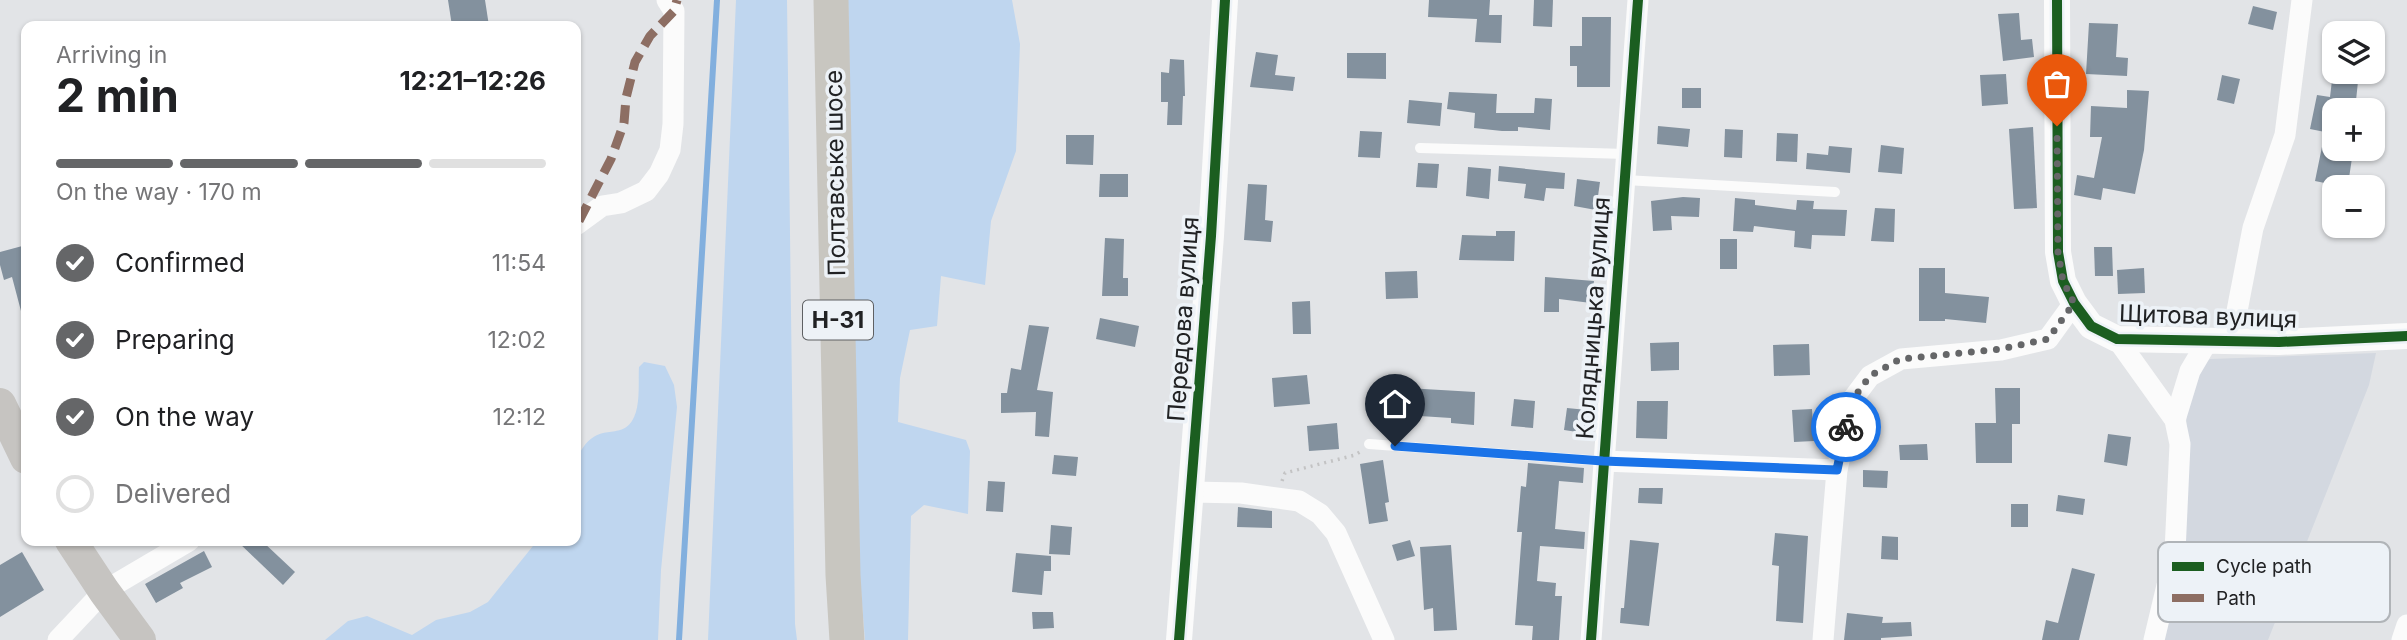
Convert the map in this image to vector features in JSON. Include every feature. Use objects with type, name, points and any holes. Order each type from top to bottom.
[{"type":"main road","name":"Полтавське шосе","points":[[831,0],[843,575],[847,640]]},
{"type":"main road","points":[[0,404],[21,448]]},
{"type":"main road","points":[[74,546],[140,640]]},
{"type":"street","points":[[581,221],[602,206],[621,203],[646,191],[659,174],[670,150],[673,124],[674,12],[667,0]]},
{"type":"street","name":"Передова вулиця","points":[[1179,640],[1211,236],[1224,0]]},
{"type":"street","name":"Колядницька вулиця","points":[[1591,640],[1638,0]]},
{"type":"street","name":"Щитова вулиця","points":[[2057,0],[2058,252],[2063,281],[2074,303],[2091,326],[2117,339],[2219,342],[2407,336]]},
{"type":"street","points":[[2175,420],[2190,371],[2219,342],[2253,228],[2285,135],[2302,0]]},
{"type":"street","points":[[1823,640],[1837,470],[1852,400],[1870,376],[1900,359],[2001,349],[2048,339],[2074,303]]},
{"type":"street","points":[[2117,339],[2175,420],[2180,444],[2175,542]]},
{"type":"street","name":"Колядницька вулиця","points":[[1603,461],[1837,470]]},
{"type":"street","points":[[1191,492],[1241,493],[1299,501],[1320,513],[1336,533],[1384,640]]},
{"type":"street","points":[[58,640],[104,592],[182,546]]},
{"type":"street","points":[[2154,640],[2158,622]]},
{"type":"street","points":[[2402,640],[2407,625]]},
{"type":"lane","points":[[1420,148],[1626,154]]},
{"type":"lane","name":"Колядницька вулиця","points":[[1625,180],[1835,192]]},
{"type":"lane","name":"Колядницька вулиця","points":[[1369,444],[1603,461]]},
{"type":"path","points":[[1275,498],[1285,473],[1355,455],[1369,444]]},
{"type":"shaded area","points":[[736,0],[787,0],[797,640],[708,640]]},
{"type":"shaded area","points":[[848,0],[1012,0],[1020,44],[1016,151],[991,221],[985,285],[941,276],[937,326],[910,330],[900,378],[898,422],[966,440],[970,451],[968,514],[924,505],[911,516],[908,640],[865,640],[859,567]]},
{"type":"shaded area","points":[[2376,353],[2369,385],[2307,542],[2175,542],[2186,450],[2187,391],[2194,373],[2210,359]]},
{"type":"shaded area","points":[[644,362],[665,366],[674,385],[677,407],[661,570],[658,640],[325,640],[348,621],[367,616],[412,635],[436,620],[470,612],[488,602],[533,546],[581,546],[581,452],[599,434],[620,430],[632,421],[638,402],[639,367]]},
{"type":"shaded area","points":[[2165,622],[2275,622],[2268,640],[2163,640]]},
{"type":"building","points":[[448,0],[485,0],[488,21],[451,21]]},
{"type":"building","points":[[1429,0],[1490,0],[1489,15],[1502,15],[1501,43],[1475,42],[1477,19],[1428,17]]},
{"type":"building","points":[[1534,0],[1553,0],[1552,27],[1533,26]]},
{"type":"building","points":[[2253,6],[2277,12],[2273,30],[2248,24]]},
{"type":"building","points":[[2019,13],[2021,40],[2032,39],[2034,57],[2003,61],[1998,14]]},
{"type":"building","points":[[1582,17],[1611,17],[1610,87],[1577,87],[1577,66],[1570,66],[1570,46],[1582,46]]},
{"type":"building","points":[[2089,23],[2118,24],[2116,57],[2128,58],[2127,76],[2086,74]]},
{"type":"building","points":[[1256,52],[1278,55],[1275,75],[1295,77],[1293,91],[1250,87]]},
{"type":"building","points":[[1347,53],[1386,53],[1386,79],[1347,78]]},
{"type":"building","points":[[1170,59],[1184,60],[1185,96],[1182,125],[1167,125],[1168,102],[1161,102],[1161,72],[1169,73]]},
{"type":"building","points":[[2006,74],[2008,104],[1982,106],[1980,75]]},
{"type":"building","points":[[2222,75],[2240,79],[2234,104],[2217,100]]},
{"type":"building","points":[[2332,84],[2358,84],[2356,98],[2322,98],[2322,131],[2310,129],[2317,95],[2330,97]]},
{"type":"building","points":[[1682,88],[1701,88],[1701,108],[1682,108]]},
{"type":"building","points":[[2127,90],[2149,91],[2144,150],[2135,194],[2103,188],[2101,200],[2074,195],[2077,175],[2094,178],[2102,137],[2090,137],[2091,106],[2127,108]]},
{"type":"building","points":[[1449,92],[1497,94],[1496,113],[1534,113],[1535,98],[1552,99],[1550,130],[1518,127],[1518,131],[1502,131],[1474,128],[1475,113],[1447,109]]},
{"type":"building","points":[[1409,100],[1442,103],[1440,126],[1407,123]]},
{"type":"building","points":[[1658,126],[1690,129],[1688,147],[1657,144]]},
{"type":"building","points":[[2033,127],[2037,208],[2014,209],[2009,129]]},
{"type":"building","points":[[1725,129],[1743,130],[1742,158],[1724,157]]},
{"type":"building","points":[[1360,131],[1382,132],[1380,158],[1358,157]]},
{"type":"building","points":[[1777,133],[1798,134],[1797,162],[1776,161]]},
{"type":"building","points":[[1066,135],[1094,135],[1093,165],[1066,164]]},
{"type":"building","points":[[1881,145],[1904,148],[1902,174],[1878,172]]},
{"type":"building","points":[[1829,146],[1852,148],[1850,173],[1806,169],[1807,153],[1828,155]]},
{"type":"building","points":[[2322,147],[2322,161],[2352,161],[2349,175],[2322,175],[2322,182],[2315,181]]},
{"type":"building","points":[[1418,163],[1439,164],[1437,188],[1416,187]]},
{"type":"building","points":[[1499,166],[1565,173],[1564,189],[1546,188],[1544,201],[1524,198],[1526,184],[1498,181]]},
{"type":"building","points":[[1468,167],[1491,169],[1489,199],[1466,196]]},
{"type":"building","points":[[1100,174],[1128,174],[1128,197],[1099,197]]},
{"type":"building","points":[[1577,179],[1600,182],[1596,210],[1574,206]]},
{"type":"building","points":[[1248,184],[1267,185],[1265,220],[1273,221],[1271,242],[1244,240]]},
{"type":"building","points":[[1700,198],[1699,217],[1671,216],[1672,230],[1653,231],[1651,201]]},
{"type":"building","points":[[1735,198],[1755,200],[1755,205],[1796,210],[1797,200],[1814,201],[1813,209],[1847,210],[1845,236],[1812,235],[1811,249],[1794,247],[1795,231],[1754,226],[1753,232],[1733,231]]},
{"type":"building","points":[[1875,208],[1895,209],[1894,242],[1871,241]]},
{"type":"building","points":[[1496,231],[1515,231],[1514,261],[1459,260],[1462,235],[1496,236]]},
{"type":"building","points":[[1105,238],[1124,239],[1123,278],[1128,278],[1128,296],[1102,296]]},
{"type":"building","points":[[1720,239],[1737,239],[1737,269],[1720,269]]},
{"type":"building","points":[[21,246],[21,311],[12,277],[4,280],[0,252]]},
{"type":"building","points":[[2094,247],[2112,247],[2113,276],[2095,276]]},
{"type":"building","points":[[1919,268],[1945,268],[1945,293],[1989,297],[1986,323],[1945,319],[1919,321]]},
{"type":"building","points":[[2144,268],[2145,293],[2118,294],[2117,270]]},
{"type":"building","points":[[1417,271],[1418,298],[1386,299],[1385,272]]},
{"type":"building","points":[[1545,277],[1594,281],[1591,303],[1559,299],[1559,312],[1544,312]]},
{"type":"building","points":[[1310,301],[1311,334],[1293,334],[1292,302]]},
{"type":"building","points":[[1100,318],[1139,326],[1135,347],[1096,339]]},
{"type":"building","points":[[1029,325],[1049,327],[1037,390],[1053,392],[1049,437],[1035,436],[1036,412],[1001,413],[1001,393],[1007,393],[1011,368],[1021,370]]},
{"type":"building","points":[[1679,342],[1679,370],[1651,371],[1650,343]]},
{"type":"building","points":[[1809,344],[1810,375],[1774,376],[1773,345]]},
{"type":"building","points":[[1307,375],[1310,404],[1274,407],[1272,378]]},
{"type":"building","points":[[1374,383],[1391,385],[1390,387],[1475,392],[1474,425],[1451,423],[1451,418],[1404,415],[1405,405],[1371,400]]},
{"type":"building","points":[[1995,388],[2020,388],[2020,424],[2012,424],[2012,463],[1976,463],[1975,423],[1996,423]]},
{"type":"building","points":[[1514,399],[1535,401],[1533,428],[1511,426]]},
{"type":"building","points":[[1637,401],[1668,401],[1667,439],[1636,438]]},
{"type":"building","points":[[1567,408],[1587,410],[1584,433],[1564,430]]},
{"type":"building","points":[[1812,409],[1814,441],[1794,442],[1792,410]]},
{"type":"building","points":[[1337,423],[1339,449],[1309,451],[1307,426]]},
{"type":"building","points":[[2108,434],[2131,437],[2127,466],[2104,462]]},
{"type":"building","points":[[1927,444],[1928,460],[1900,460],[1899,445]]},
{"type":"building","points":[[1054,455],[1078,457],[1076,476],[1052,474]]},
{"type":"building","points":[[1383,460],[1389,502],[1385,503],[1388,521],[1369,524],[1360,464]]},
{"type":"building","points":[[1528,463],[1584,468],[1583,483],[1559,481],[1555,529],[1585,532],[1584,549],[1540,546],[1537,581],[1556,583],[1555,596],[1562,596],[1559,640],[1532,640],[1533,626],[1515,625],[1522,532],[1517,532],[1521,486],[1526,487]]},
{"type":"building","points":[[1863,470],[1888,471],[1887,488],[1863,487]]},
{"type":"building","points":[[988,481],[1005,482],[1003,512],[986,511]]},
{"type":"building","points":[[1639,488],[1663,488],[1662,504],[1638,503]]},
{"type":"building","points":[[2058,495],[2085,499],[2083,515],[2056,511]]},
{"type":"building","points":[[2011,504],[2028,504],[2028,527],[2011,527]]},
{"type":"building","points":[[1238,507],[1272,511],[1272,528],[1237,527]]},
{"type":"building","points":[[1051,525],[1072,527],[1070,555],[1049,554]]},
{"type":"building","points":[[1775,533],[1808,536],[1803,623],[1776,621],[1779,566],[1772,565]]},
{"type":"building","points":[[1882,536],[1898,537],[1898,560],[1881,559]]},
{"type":"building","points":[[1410,540],[1415,556],[1397,561],[1392,545]]},
{"type":"building","points":[[1630,540],[1659,543],[1649,626],[1620,623],[1621,608],[1624,608]]},
{"type":"building","points":[[1451,545],[1457,630],[1434,631],[1433,608],[1424,610],[1420,547]]},
{"type":"building","points":[[242,546],[267,546],[295,572],[283,585]]},
{"type":"building","points":[[204,551],[212,567],[180,583],[183,588],[156,603],[145,584]]},
{"type":"building","points":[[22,552],[44,590],[0,617],[0,565]]},
{"type":"building","points":[[1016,553],[1051,556],[1051,571],[1044,571],[1042,595],[1012,592]]},
{"type":"building","points":[[2072,568],[2095,574],[2079,640],[2042,640],[2046,620],[2058,623]]},
{"type":"building","points":[[1032,612],[1053,612],[1054,628],[1033,629]]},
{"type":"building","points":[[1847,613],[1883,617],[1882,623],[1911,622],[1912,636],[1881,640],[1844,640]]},
{"type":"waterway","points":[[679,640],[717,0]]},
{"type":"marked path","points":[[581,217],[611,159],[624,123],[626,98],[635,62],[650,36],[674,11],[677,0]]},
{"type":"cycle path","points":[[1179,640],[1211,236],[1225,0]]},
{"type":"cycle path","points":[[1591,640],[1638,0]]},
{"type":"cycle path","points":[[2057,0],[2058,252],[2063,281],[2074,303],[2091,326],[2117,339],[2279,342],[2407,336]]},
{"type":"way so far","points":[[1846,427],[1852,400],[1870,376],[1900,359],[2001,349],[2048,339],[2074,303],[2063,281],[2058,252],[2057,126]]},
{"type":"route","points":[[1395,446],[1603,461],[1837,470],[1846,427]]}]
